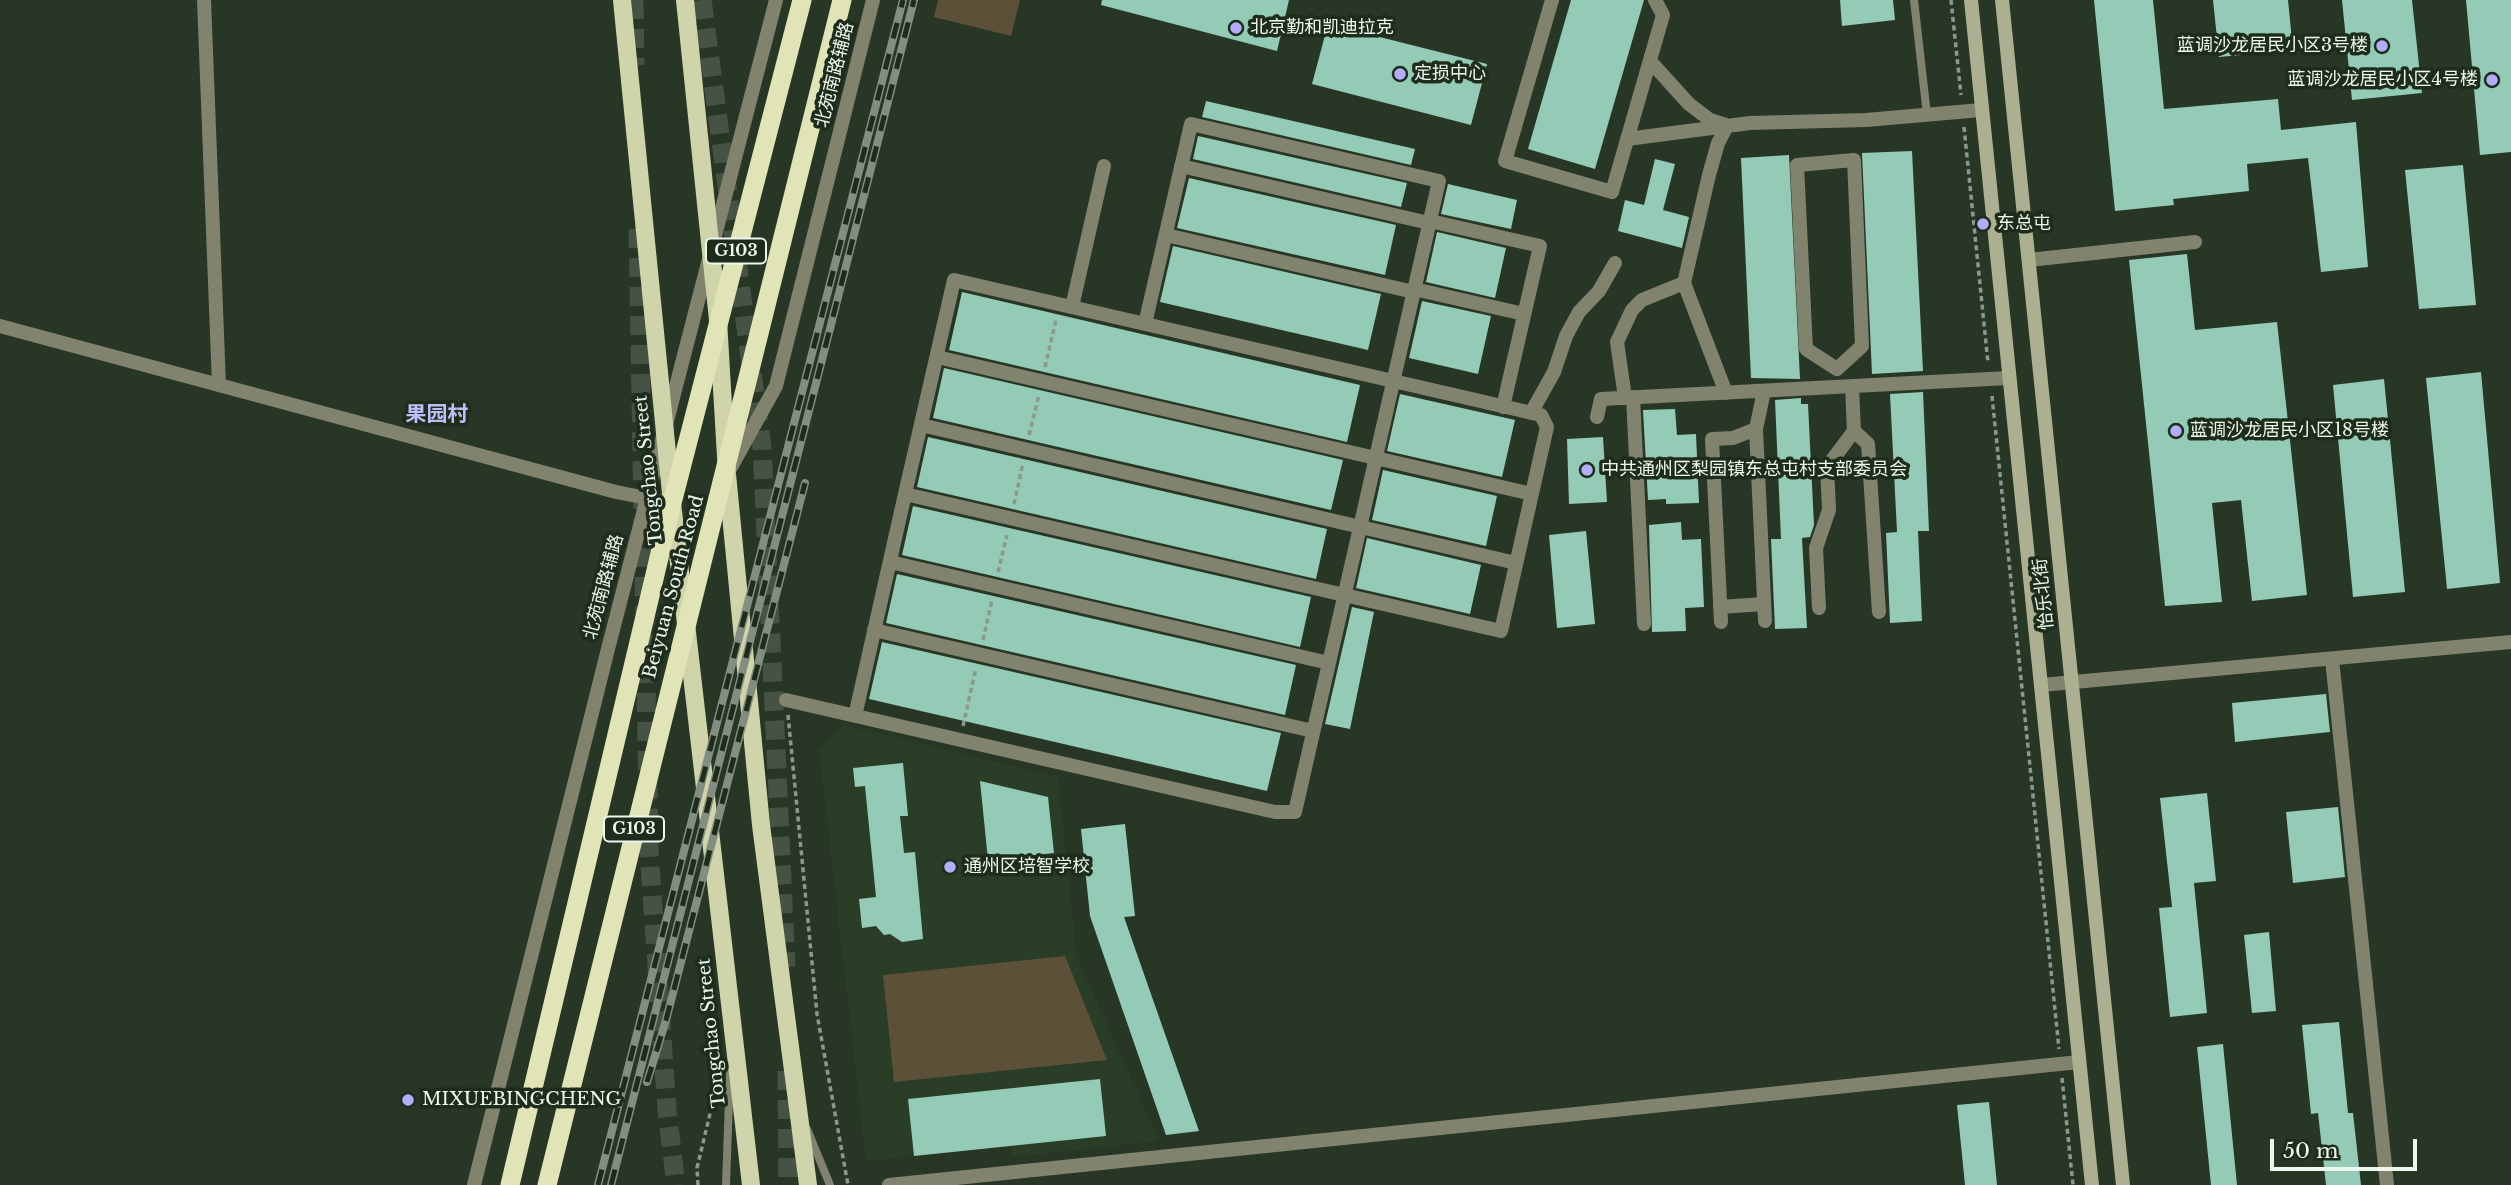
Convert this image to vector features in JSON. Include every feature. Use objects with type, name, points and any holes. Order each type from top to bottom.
[{"type":"highway","name":"Beiyuan South Road","points":[[510,1185],[672,503],[802,0]]},
{"type":"highway","name":"Beiyuan South Road","points":[[547,1185],[687,615],[727,474],[842,0]]},
{"type":"main road","name":"Tongchao Street","points":[[621,0],[672,503],[751,1185]]},
{"type":"main road","points":[[685,0],[718,320],[727,474],[761,825],[808,1185]]},
{"type":"main road","name":"怡乐北街","points":[[1970,0],[2092,1185]]},
{"type":"main road","name":"怡乐北街","points":[[2002,0],[2123,1185]]},
{"type":"street","points":[[204,0],[219,385]]},
{"type":"street","name":"北苑南路辅路","points":[[474,1185],[776,0]]},
{"type":"street","name":"北苑南路辅路","points":[[727,474],[776,386],[873,0]]},
{"type":"street","points":[[1552,0],[1505,161],[1612,192],[1663,15],[1655,0]]},
{"type":"street","points":[[1650,61],[1689,104],[1710,120],[1727,126]]},
{"type":"street","points":[[1627,139],[1727,126],[1981,110]]},
{"type":"street","points":[[786,700],[1275,813],[1295,812],[1439,181],[1191,124],[1145,324]]},
{"type":"street","points":[[1726,393],[1684,283],[1709,175],[1718,143],[1727,126]]},
{"type":"street","points":[[1837,369],[1863,346],[1854,160],[1797,165],[1805,349],[1837,369],[1845,387],[1854,431],[1868,444],[1879,612]]},
{"type":"street","points":[[1072,307],[1104,166]]},
{"type":"street","points":[[1181,166],[1540,246],[1503,407]]},
{"type":"street","points":[[1166,234],[1524,314]]},
{"type":"street","points":[[2029,260],[2195,242]]},
{"type":"street","points":[[1531,413],[1554,372],[1566,335],[1579,312],[1599,291],[1615,263]]},
{"type":"street","points":[[855,716],[874,630],[905,494],[937,357],[954,280],[1541,415],[1547,427],[1501,631],[905,494]]},
{"type":"street","points":[[1644,624],[1629,397],[1617,342],[1632,310],[1642,300],[1684,283]]},
{"type":"street","points":[[0,326],[672,503]]},
{"type":"street","points":[[937,357],[1532,494]]},
{"type":"street","points":[[1597,417],[1601,399],[2009,378]]},
{"type":"street","points":[[1764,391],[1756,429],[1765,621]]},
{"type":"street","points":[[921,425],[1517,563]]},
{"type":"street","points":[[1756,429],[1733,438],[1713,439],[1721,615],[1764,604]]},
{"type":"street","points":[[1819,608],[1816,548],[1829,510],[1826,467],[1854,431]]},
{"type":"street","points":[[890,562],[1329,663]]},
{"type":"street","points":[[874,630],[1313,732]]},
{"type":"street","points":[[2041,685],[2089,683],[2511,642]]},
{"type":"street","points":[[2332,659],[2386,1185]]},
{"type":"street","points":[[889,1185],[2079,1062]]},
{"type":"lane","points":[[1914,0],[1927,115]]},
{"type":"lane","points":[[726,1185],[732,1023]]},
{"type":"lane","points":[[797,1105],[830,1185]]},
{"type":"path","points":[[1951,0],[2060,1060]]},
{"type":"path","points":[[786,700],[817,1014],[848,1185]]},
{"type":"path","points":[[2062,1074],[2073,1185]]},
{"type":"path","points":[[698,1185],[697,1168],[716,1089]]},
{"type":"shaded area","points":[[938,0],[1020,0],[1011,36],[934,17]]},
{"type":"shaded area","name":"通州区培智学校","points":[[843,725],[1058,777],[1077,957],[1159,1141],[1012,1157],[1010,1146],[866,1161],[819,751]]},
{"type":"shaded area","points":[[1065,956],[1107,1060],[894,1082],[883,975]]},
{"type":"building","name":"北京勤和凯迪拉克","points":[[1102,0],[1289,0],[1277,51],[1101,5]]},
{"type":"building","points":[[1571,0],[1644,0],[1595,169],[1528,149]]},
{"type":"building","points":[[1840,0],[1893,0],[1895,20],[1842,26]]},
{"type":"building","points":[[2094,0],[2153,0],[2164,109],[2278,99],[2281,130],[2356,122],[2368,267],[2321,272],[2308,158],[2247,164],[2249,191],[2173,199],[2174,205],[2115,211]]},
{"type":"building","points":[[2213,0],[2288,0],[2293,50],[2219,57]]},
{"type":"building","name":"蓝调沙龙居民小区3号楼","points":[[2342,0],[2412,0],[2422,93],[2352,100]]},
{"type":"building","name":"蓝调沙龙居民小区4号楼","points":[[2466,0],[2511,0],[2511,152],[2480,155]]},
{"type":"building","name":"定损中心","points":[[1328,24],[1487,64],[1471,125],[1312,84]]},
{"type":"building","points":[[1206,101],[1415,149],[1411,165],[1202,117]]},
{"type":"building","points":[[1198,136],[1407,183],[1401,207],[1193,159]]},
{"type":"building","points":[[1912,151],[1923,371],[1872,374],[1862,153]]},
{"type":"building","points":[[1789,155],[1800,379],[1751,378],[1741,158]]},
{"type":"building","points":[[1655,159],[1675,164],[1663,210],[1689,217],[1682,248],[1618,231],[1625,200],[1644,205]]},
{"type":"building","points":[[2463,165],[2476,305],[2419,309],[2405,170]]},
{"type":"building","points":[[1189,178],[1396,225],[1385,275],[1177,228]]},
{"type":"building","points":[[1448,184],[1517,200],[1511,229],[1441,214]]},
{"type":"building","points":[[1437,232],[1506,248],[1495,298],[1426,282]]},
{"type":"building","points":[[1173,246],[1381,294],[1368,350],[1160,302]]},
{"type":"building","points":[[2187,254],[2195,330],[2277,322],[2307,595],[2252,601],[2241,500],[2212,503],[2222,602],[2165,606],[2129,260]]},
{"type":"building","points":[[962,292],[1360,385],[1347,442],[949,350]]},
{"type":"building","points":[[1422,301],[1491,316],[1478,374],[1409,358]]},
{"type":"building","points":[[944,368],[1343,460],[1331,510],[933,418]]},
{"type":"building","points":[[2481,372],[2500,583],[2447,589],[2426,378]]},
{"type":"building","points":[[2384,379],[2405,592],[2353,597],[2333,385]]},
{"type":"building","points":[[1923,392],[1929,531],[1918,531],[1922,621],[1890,623],[1886,533],[1897,532],[1890,394]]},
{"type":"building","points":[[1400,394],[1515,420],[1502,477],[1387,451]]},
{"type":"building","points":[[1801,398],[1801,404],[1808,404],[1814,525],[1810,537],[1802,538],[1807,628],[1775,629],[1771,539],[1781,539],[1775,400]]},
{"type":"building","points":[[1675,409],[1677,435],[1696,434],[1699,503],[1666,504],[1666,499],[1648,500],[1643,410]]},
{"type":"building","points":[[928,437],[1327,529],[1316,579],[917,487]]},
{"type":"building","name":"中共通州区梨园镇东总屯村支部委员会","points":[[1603,437],[1607,502],[1569,504],[1567,439]]},
{"type":"building","points":[[1383,470],[1497,496],[1486,546],[1372,520]]},
{"type":"building","points":[[913,506],[1311,597],[1300,647],[902,555]]},
{"type":"building","points":[[1681,522],[1682,540],[1701,539],[1704,607],[1685,608],[1686,631],[1652,632],[1649,525]]},
{"type":"building","points":[[1586,531],[1595,624],[1557,628],[1549,535]]},
{"type":"building","points":[[1367,538],[1481,565],[1470,614],[1356,588]]},
{"type":"building","points":[[897,574],[1296,665],[1285,715],[886,623]]},
{"type":"building","points":[[1352,607],[1374,612],[1350,729],[1325,724]]},
{"type":"building","points":[[882,642],[1281,733],[1267,791],[869,699]]},
{"type":"building","points":[[2326,694],[2330,732],[2235,742],[2232,703]]},
{"type":"building","points":[[903,763],[908,816],[900,816],[904,853],[915,852],[923,939],[902,942],[890,934],[884,935],[876,926],[862,928],[859,899],[876,897],[865,786],[855,787],[853,768]]},
{"type":"building","points":[[980,781],[1048,797],[1054,853],[988,860]]},
{"type":"building","points":[[2207,793],[2216,881],[2194,883],[2207,1013],[2170,1017],[2159,908],[2172,907],[2160,798]]},
{"type":"building","points":[[2338,807],[2345,877],[2293,883],[2286,812]]},
{"type":"building","points":[[1125,824],[1135,916],[1124,917],[1199,1131],[1166,1135],[1090,916],[1081,829]]},
{"type":"building","points":[[2269,932],[2276,1011],[2252,1013],[2244,935]]},
{"type":"building","points":[[2339,1022],[2348,1113],[2353,1113],[2361,1185],[2326,1185],[2318,1113],[2311,1114],[2302,1025]]},
{"type":"building","points":[[2223,1044],[2237,1185],[2211,1185],[2197,1047]]},
{"type":"building","points":[[1100,1079],[1106,1136],[914,1156],[908,1099]]},
{"type":"building","points":[[1989,1102],[1997,1185],[1965,1185],[1957,1105]]},
{"type":"tunnel","points":[[634,0],[635,65]]},
{"type":"tunnel","points":[[702,0],[762,447],[786,967]]},
{"type":"tunnel","points":[[638,229],[649,851],[667,1110],[676,1185]]},
{"type":"tunnel","points":[[787,1071],[788,1185]]},
{"type":"railway","points":[[598,1185],[903,0]]},
{"type":"railway","points":[[611,1185],[914,0]]},
{"type":"railway","points":[[647,1082],[666,1020],[805,483]]},
{"type":"place","name":"北京勤和凯迪拉克","points":[[1236,28]]},
{"type":"place","name":"蓝调沙龙居民小区3号楼","points":[[2382,46]]},
{"type":"place","name":"定损中心","points":[[1400,74]]},
{"type":"place","name":"蓝调沙龙居民小区4号楼","points":[[2492,80]]},
{"type":"place","name":"东总屯","points":[[1983,224]]},
{"type":"place","name":"蓝调沙龙居民小区18号楼","points":[[2176,431]]},
{"type":"place","name":"中共通州区梨园镇东总屯村支部委员会","points":[[1587,470]]},
{"type":"place","name":"通州区培智学校","points":[[950,867]]},
{"type":"place","name":"MIXUEBINGCHENG","points":[[408,1100]]},
{"type":"district","name":"果园村","points":[[437,415]]}]
